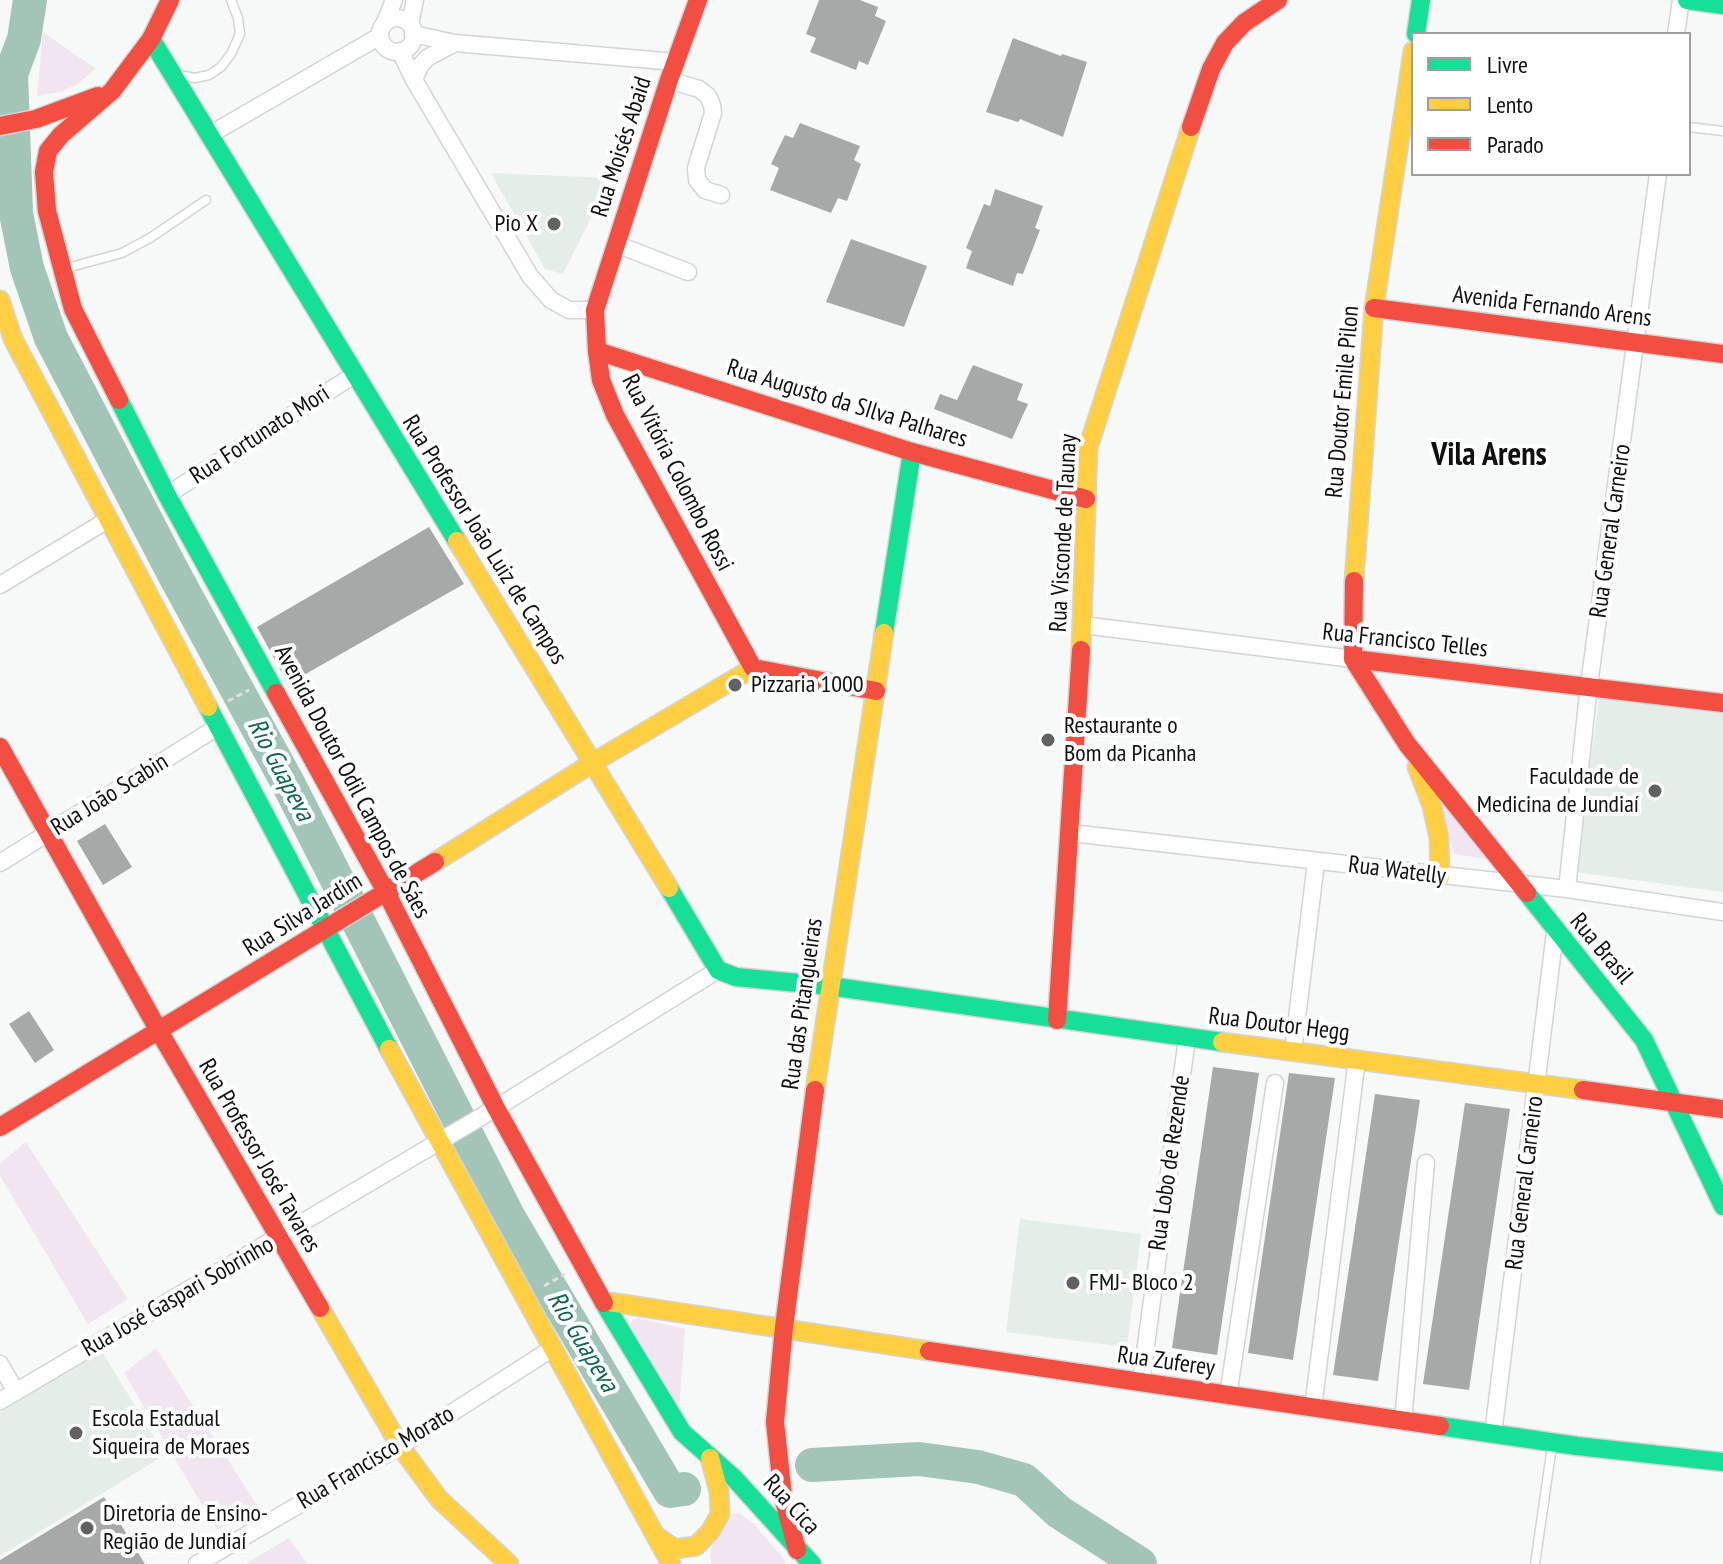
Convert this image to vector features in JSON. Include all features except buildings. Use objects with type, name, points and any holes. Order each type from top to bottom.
[{"type":"main road","name":"Rua Moisés Abaid","points":[[595,310],[698,0]]},
{"type":"main road","name":"Rua Visconde de Taunay","points":[[1057,1020],[1083,625],[1088,448],[1166,199],[1211,69],[1225,43],[1244,23],[1278,0]]},
{"type":"main road","points":[[1416,32],[1421,0]]},
{"type":"main road","points":[[1687,0],[1723,5]]},
{"type":"main road","name":"Avenida Doutor Odil Campos de Sáes","points":[[167,4],[151,39],[112,91],[61,135],[48,151],[44,172],[47,211],[73,309],[167,495],[386,892],[490,1111],[682,1432],[734,1478]]},
{"type":"main road","name":"Rua Professor João Luiz de Campos","points":[[151,39],[718,970]]},
{"type":"main road","name":"Rua Doutor Emile Pilon","points":[[1353,659],[1355,549],[1374,308],[1411,64]]},
{"type":"main road","points":[[0,126],[36,119],[112,91]]},
{"type":"main road","points":[[0,300],[13,339],[219,726],[334,925],[553,1348],[671,1564]]},
{"type":"main road","name":"Avenida Fernando Arens","points":[[1374,308],[1723,354]]},
{"type":"main road","name":"Rua Vitória Colombo Rossi","points":[[595,310],[601,380],[615,415],[753,668]]},
{"type":"main road","name":"Rua Augusto da SIlva Palhares","points":[[597,351],[912,452],[1086,499]]},
{"type":"main road","name":"Rua das Pitangueiras","points":[[797,1556],[783,1497],[775,1434],[784,1327],[829,986],[912,452]]},
{"type":"main road","points":[[1353,659],[1407,744],[1432,806],[1439,838],[1440,877]]},
{"type":"main road","name":"Rua Francisco Telles","points":[[1353,659],[1723,703]]},
{"type":"main road","points":[[753,668],[876,691]]},
{"type":"main road","name":"Rua Silva Jardim","points":[[0,1127],[334,925],[594,762],[753,668]]},
{"type":"main road","name":"Rua Brasil","points":[[1407,744],[1644,1040],[1723,1206]]},
{"type":"main road","name":"Rua Professor José Tavares","points":[[0,747],[159,1031],[400,1446],[439,1499],[509,1564]]},
{"type":"main road","points":[[718,970],[736,977],[829,986]]},
{"type":"main road","name":"Rua Doutor Hegg","points":[[829,986],[1187,1038],[1723,1109]]},
{"type":"main road","name":"Rua Zuferey","points":[[603,1301],[1228,1396],[1552,1442],[1723,1462]]},
{"type":"main road","points":[[656,1536],[675,1549],[696,1546],[710,1532],[720,1514],[719,1492],[710,1458]]},
{"type":"main road","name":"Rua Cica","points":[[734,1478],[797,1556],[812,1564]]},
{"type":"street","points":[[394,0],[383,29],[389,50],[400,51],[410,45],[415,0]]},
{"type":"street","points":[[1676,32],[1681,0]]},
{"type":"street","points":[[211,134],[401,19],[412,29],[455,43],[672,71],[708,96],[712,105],[713,113],[696,168],[697,180],[705,190],[721,195]]},
{"type":"street","points":[[414,80],[427,58],[455,43]]},
{"type":"street","points":[[400,51],[530,276],[551,300],[569,310],[595,310]]},
{"type":"street","name":"Rua General Carneiro","points":[[1567,889],[1589,685],[1658,176]]},
{"type":"street","points":[[616,244],[688,272]]},
{"type":"street","name":"Rua Fortunato Mori","points":[[167,495],[354,375]]},
{"type":"street","points":[[0,585],[109,519]]},
{"type":"street","name":"Rua Francisco Telles","points":[[1083,625],[1353,659]]},
{"type":"street","name":"Rua João Scabin","points":[[0,863],[219,726]]},
{"type":"street","name":"Rua Watelly","points":[[1071,833],[1567,889],[1723,912]]},
{"type":"street","points":[[1293,1051],[1316,862]]},
{"type":"street","name":"Rua General Carneiro","points":[[1493,1434],[1555,932]]},
{"type":"street","points":[[490,1111],[718,970]]},
{"type":"street","name":"Rua Lobo de Rezende","points":[[1141,1383],[1187,1038]]},
{"type":"street","points":[[1313,1408],[1357,1059]]},
{"type":"street","points":[[1228,1396],[1275,1083]]},
{"type":"street","name":"Rua José Gaspari Sobrinho","points":[[0,1401],[490,1111]]},
{"type":"street","points":[[1403,1421],[1426,1163]]},
{"type":"street","name":"Rua Francisco Morato","points":[[197,1564],[400,1446],[553,1348]]},
{"type":"street","points":[[0,1364],[16,1392]]},
{"type":"lane","points":[[174,75],[195,78],[209,75],[221,67],[231,54],[240,34],[231,0]]},
{"type":"lane","points":[[1691,127],[1723,131]]},
{"type":"lane","points":[[63,269],[122,253],[206,200]]},
{"type":"lane","points":[[1535,1564],[1552,1442]]},
{"type":"path","points":[[228,701],[255,687]]},
{"type":"path","points":[[541,1288],[573,1269]]},
{"type":"shaded area","points":[[43,32],[96,69],[76,85],[37,96]]},
{"type":"shaded area","name":"Pio X","points":[[491,173],[611,178],[563,274],[545,269]]},
{"type":"shaded area","name":"Faculdade de Medicina de Jundiaí","points":[[1600,693],[1723,711],[1723,892],[1575,872]]},
{"type":"shaded area","points":[[1437,793],[1493,860],[1454,854]]},
{"type":"shaded area","points":[[26,1142],[128,1299],[88,1324],[0,1176],[0,1163]]},
{"type":"shaded area","name":"FMJ- Bloco 2","points":[[1020,1219],[1141,1234],[1127,1347],[1006,1332]]},
{"type":"shaded area","points":[[638,1318],[685,1329],[679,1409],[630,1325],[632,1320]]},
{"type":"shaded area","points":[[156,1348],[257,1505],[217,1530],[124,1373]]},
{"type":"shaded area","name":"Escola Estadual Siqueira de Moraes","points":[[101,1350],[165,1455],[0,1556],[0,1412]]},
{"type":"shaded area","points":[[739,1513],[753,1523],[785,1564],[711,1564],[710,1554],[718,1529],[728,1515]]},
{"type":"shaded area","points":[[289,1538],[308,1564],[245,1564]]},
{"type":"waterway","name":"Rio Guapeva","points":[[30,0],[24,39],[11,74],[16,213],[27,268],[51,338],[290,787],[509,1218],[670,1491],[684,1489]]},
{"type":"waterway","name":"Rio Guapeva","points":[[812,1465],[919,1459],[978,1467],[1024,1480],[1059,1512],[1140,1564]]},
{"type":"traffic: fast","points":[[1416,32],[1421,0]]},
{"type":"traffic: fast","points":[[1687,0],[1723,5]]},
{"type":"traffic: fast","points":[[151,39],[457,541]]},
{"type":"traffic: fast","points":[[119,400],[167,495],[276,693]]},
{"type":"traffic: fast","points":[[884,633],[912,452]]},
{"type":"traffic: fast","points":[[208,707],[389,1049]]},
{"type":"traffic: fast","points":[[669,888],[718,970],[736,977],[829,986],[1222,1042]]},
{"type":"traffic: fast","points":[[1527,893],[1644,1040],[1723,1206]]},
{"type":"traffic: fast","points":[[604,1303],[682,1432],[734,1478],[812,1564]]},
{"type":"traffic: fast","points":[[1440,1426],[1577,1446],[1723,1462]]},
{"type":"traffic: slow","points":[[1354,581],[1374,308],[1411,64]]},
{"type":"traffic: slow","points":[[1081,650],[1088,448],[1191,127]]},
{"type":"traffic: slow","points":[[0,300],[13,339],[208,707]]},
{"type":"traffic: slow","points":[[457,541],[669,888]]},
{"type":"traffic: slow","points":[[815,1090],[884,633]]},
{"type":"traffic: slow","points":[[435,862],[594,762],[753,668]]},
{"type":"traffic: slow","points":[[1417,767],[1432,806],[1439,838],[1440,877]]},
{"type":"traffic: slow","points":[[1222,1042],[1583,1090]]},
{"type":"traffic: slow","points":[[389,1049],[671,1564]]},
{"type":"traffic: slow","points":[[603,1301],[929,1351]]},
{"type":"traffic: slow","points":[[320,1308],[400,1446],[439,1499],[509,1564]]},
{"type":"traffic: slow","points":[[656,1536],[675,1549],[696,1546],[710,1532],[720,1514],[719,1492],[710,1458]]},
{"type":"traffic: jam","points":[[119,400],[73,309],[47,211],[44,172],[48,151],[61,135],[112,91],[151,39],[170,0]]},
{"type":"traffic: jam","points":[[698,0],[595,310],[597,351],[601,380],[615,415],[753,668]]},
{"type":"traffic: jam","points":[[1191,127],[1211,69],[1225,43],[1244,23],[1278,0]]},
{"type":"traffic: jam","points":[[0,126],[36,119],[98,96]]},
{"type":"traffic: jam","points":[[1374,308],[1723,354]]},
{"type":"traffic: jam","points":[[597,351],[912,452],[1086,499]]},
{"type":"traffic: jam","points":[[1354,581],[1353,659],[1407,744],[1527,893]]},
{"type":"traffic: jam","points":[[1057,1020],[1081,650]]},
{"type":"traffic: jam","points":[[1353,659],[1723,703]]},
{"type":"traffic: jam","points":[[753,668],[876,691]]},
{"type":"traffic: jam","points":[[276,693],[386,892],[496,1108],[604,1303]]},
{"type":"traffic: jam","points":[[0,747],[159,1031],[320,1308]]},
{"type":"traffic: jam","points":[[0,1127],[435,862]]},
{"type":"traffic: jam","points":[[797,1550],[783,1497],[775,1422],[784,1327],[815,1090]]},
{"type":"traffic: jam","points":[[1583,1090],[1723,1109]]},
{"type":"traffic: jam","points":[[929,1351],[1440,1426]]},
{"type":"place","name":"Pio X","points":[[554,224]]},
{"type":"place","name":"Pizzaria 1000","points":[[735,685]]},
{"type":"place","name":"Restaurante o Bom da Picanha","points":[[1048,740]]},
{"type":"place","name":"Faculdade de Medicina de Jundiaí","points":[[1655,791]]},
{"type":"place","name":"FMJ- Bloco 2","points":[[1073,1283]]},
{"type":"place","name":"Escola Estadual Siqueira de Moraes","points":[[76,1433]]},
{"type":"place","name":"Diretoria de Ensino- Região de Jundiaí","points":[[87,1528]]},
{"type":"district","name":"Vila Arens","points":[[1489,456]]}]
